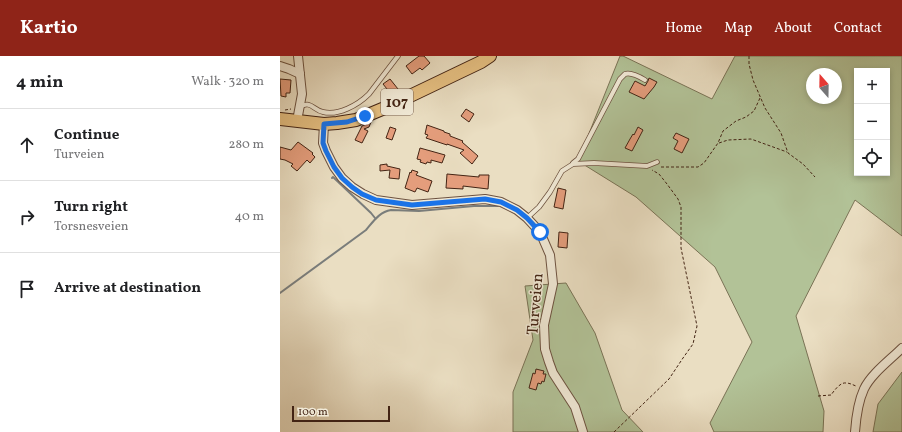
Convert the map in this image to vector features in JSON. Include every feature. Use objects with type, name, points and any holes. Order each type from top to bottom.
[{"type":"main road","name":"107","points":[[281,115],[297,121],[324,124],[347,122],[388,107],[482,62],[490,56]]},
{"type":"street","points":[[297,121],[302,94],[298,56]]},
{"type":"street","points":[[280,66],[300,74]]},
{"type":"street","name":"Turveien","points":[[324,124],[323,143],[334,167],[342,178],[362,194],[376,200],[412,205],[485,199],[501,202],[517,210],[540,232],[550,255],[553,284],[544,324],[545,349],[553,373],[574,407],[582,432]]},
{"type":"street","points":[[855,432],[864,389],[875,375],[902,348]]},
{"type":"lane","points":[[300,107],[309,104],[319,111],[328,113],[354,106],[369,94],[398,56]]},
{"type":"lane","points":[[527,218],[539,207],[562,171],[573,164],[578,158],[624,74],[638,76],[645,80]]},
{"type":"lane","points":[[573,164],[594,163],[647,166],[657,162]]},
{"type":"path","points":[[749,56],[752,80],[764,108],[781,133],[788,153]]},
{"type":"path","points":[[647,166],[698,167],[704,163],[718,143],[723,132],[736,121],[746,117],[754,111],[760,98]]},
{"type":"path","points":[[281,115],[300,107]]},
{"type":"path","points":[[718,143],[728,140],[751,139],[788,153],[803,164],[815,177]]},
{"type":"path","points":[[614,432],[669,379],[693,344],[697,326],[681,248],[681,208],[678,199],[659,174],[647,166]]},
{"type":"path","points":[[818,396],[831,395],[835,389],[846,382],[864,389]]},
{"type":"green space","points":[[620,56],[623,56],[712,99],[735,56],[902,56],[902,236],[855,200],[796,316],[824,411],[823,432],[714,432],[710,423],[752,342],[715,267],[636,197],[578,161]]},
{"type":"green space","points":[[566,283],[595,333],[622,410],[643,432],[513,432],[513,392],[533,340],[525,286]]},
{"type":"green space","points":[[902,372],[902,432],[873,432],[878,404]]},
{"type":"building","points":[[419,56],[424,56],[430,63],[422,70],[420,68],[412,74],[406,66]]},
{"type":"building","points":[[649,78],[657,82],[644,99],[629,92],[635,81],[645,86]]},
{"type":"building","points":[[280,79],[291,80],[290,93],[286,93],[286,97],[281,96]]},
{"type":"building","points":[[390,79],[398,89],[391,94],[383,84]]},
{"type":"building","points":[[466,109],[474,114],[469,122],[461,116]]},
{"type":"building","points":[[371,122],[369,127],[364,129],[368,131],[362,143],[355,140],[362,126]]},
{"type":"building","points":[[427,125],[444,131],[450,134],[450,136],[463,141],[462,142],[478,156],[472,164],[460,153],[464,150],[426,138],[428,135],[425,134]]},
{"type":"building","points":[[390,127],[396,129],[392,140],[386,138]]},
{"type":"building","points":[[638,127],[643,130],[632,151],[625,148]]},
{"type":"building","points":[[676,133],[689,139],[682,153],[674,149],[678,141],[673,138]]},
{"type":"building","points":[[298,142],[313,153],[312,154],[315,157],[310,163],[307,160],[297,171],[291,166],[293,164],[280,159],[280,147],[291,150]]},
{"type":"building","points":[[420,148],[445,155],[442,163],[431,160],[431,163],[427,162],[426,164],[420,162],[421,160],[417,159]]},
{"type":"building","points":[[387,164],[387,166],[400,169],[399,179],[389,178],[390,170],[380,171],[380,165]]},
{"type":"building","points":[[412,170],[418,172],[416,175],[432,181],[428,192],[417,188],[415,192],[405,188]]},
{"type":"building","points":[[447,174],[479,177],[479,175],[489,175],[488,189],[463,186],[463,189],[446,188]]},
{"type":"building","points":[[558,188],[566,190],[563,209],[554,207]]},
{"type":"building","points":[[559,232],[568,233],[567,248],[558,247]]},
{"type":"building","points":[[536,369],[544,371],[543,374],[546,374],[544,382],[542,381],[541,384],[538,383],[536,390],[529,388],[533,373],[535,374]]},
{"type":"waterway","points":[[332,178],[333,177],[375,218]]},
{"type":"waterway","points":[[280,293],[366,230],[377,218],[387,211],[419,211],[474,206],[498,206]]},
{"type":"route","points":[[365,116],[347,122],[324,124],[323,136],[323,143],[334,167],[342,178],[362,194],[376,200],[412,205],[485,199],[501,202],[517,210],[540,232]]}]
